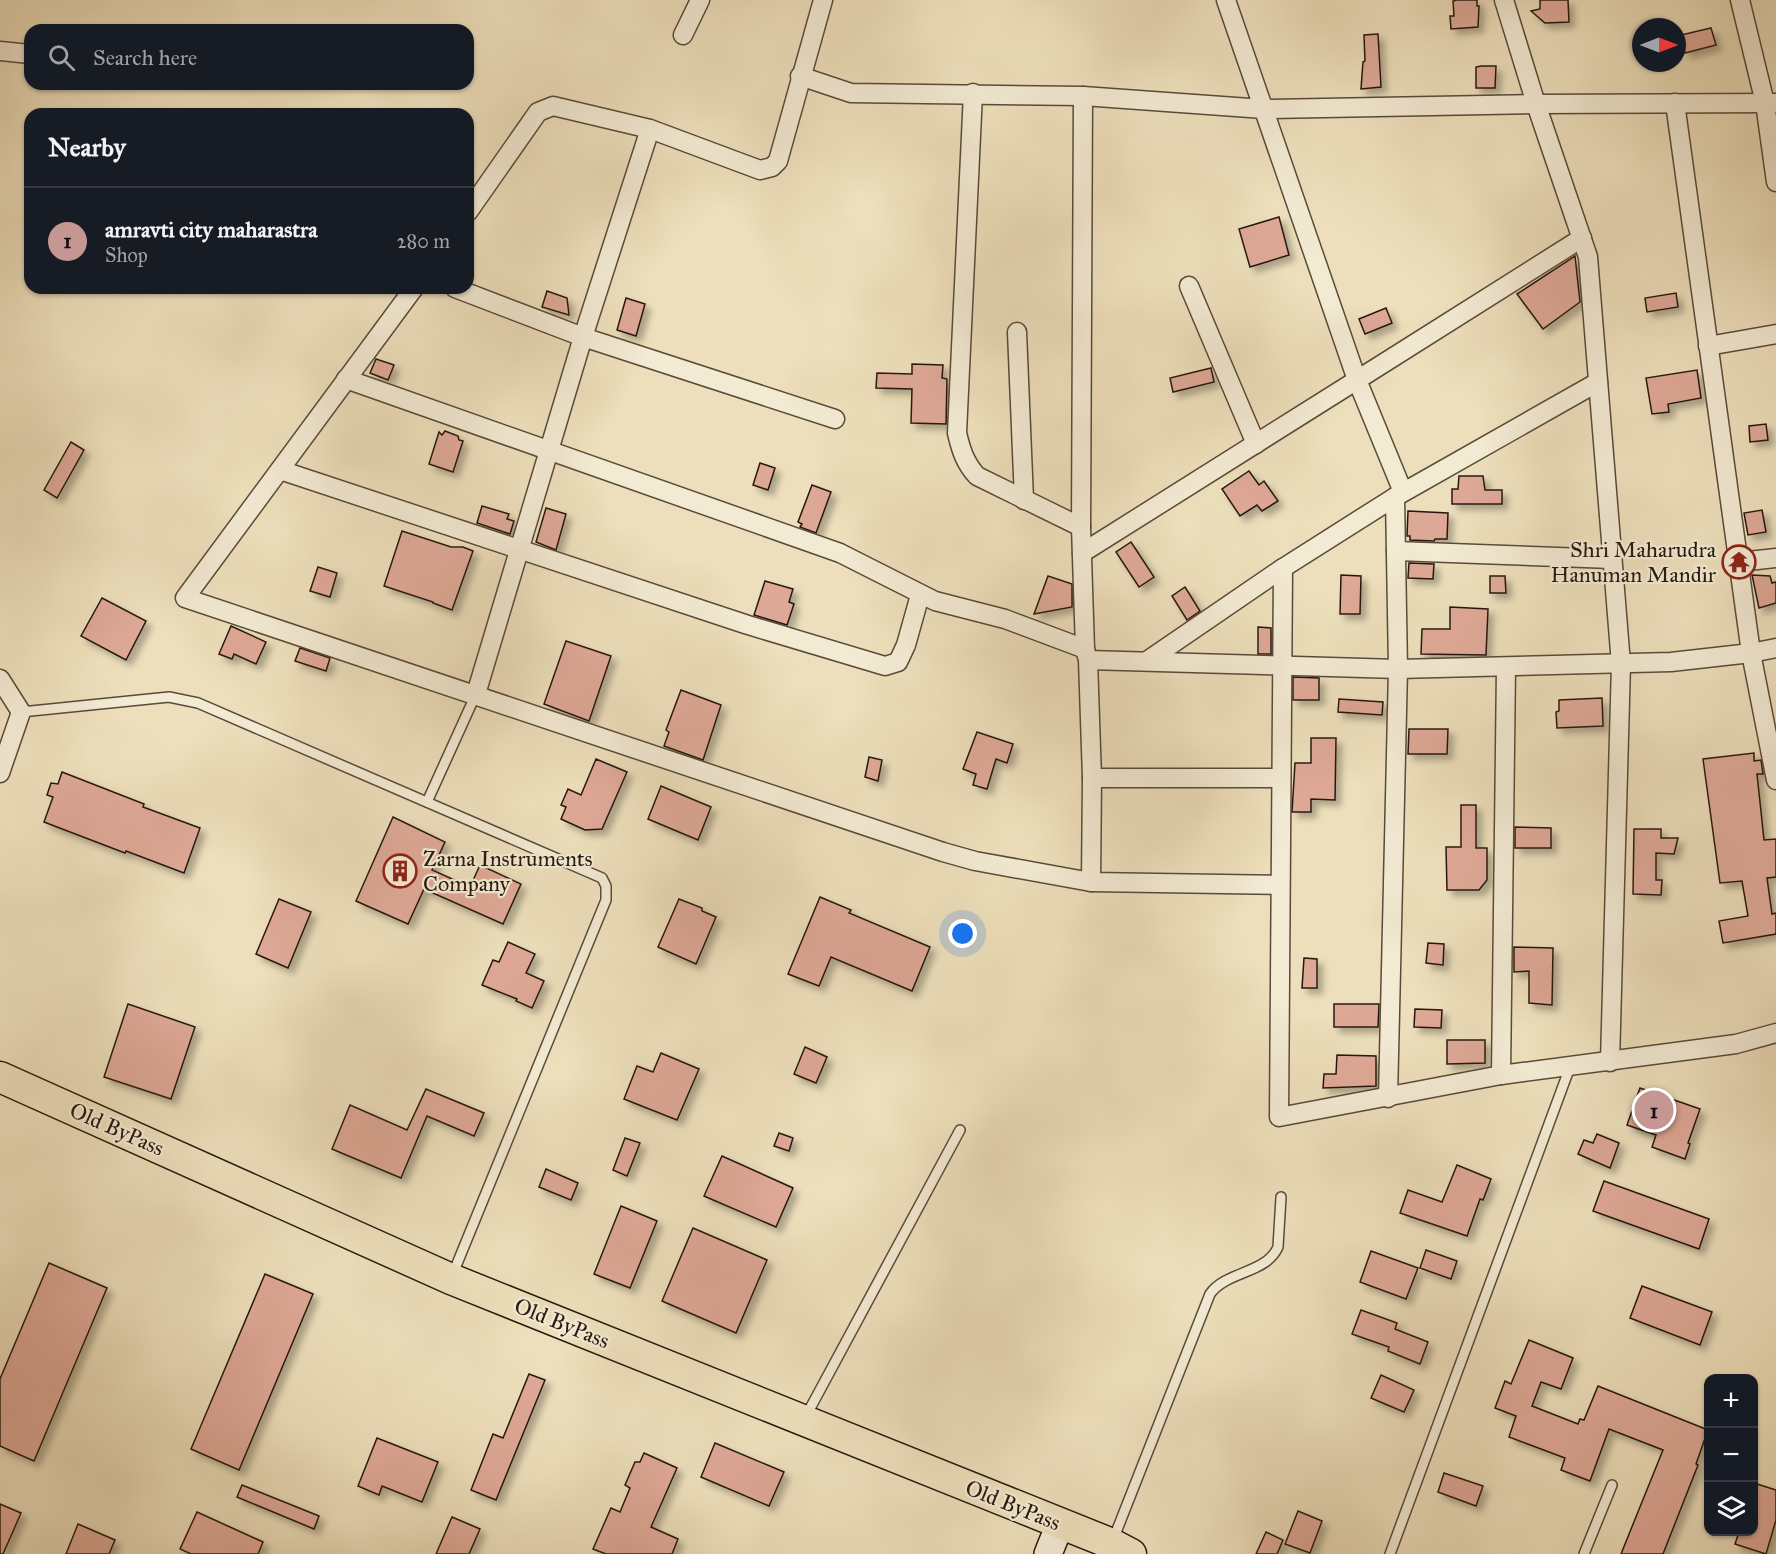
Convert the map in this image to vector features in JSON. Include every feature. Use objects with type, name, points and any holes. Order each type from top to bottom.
[{"type":"main road","name":"Old ByPass","points":[[0,1077],[451,1279],[1121,1549]]},
{"type":"street","points":[[683,35],[700,0]]},
{"type":"street","points":[[474,203],[538,112],[546,108],[563,108],[650,129],[760,170],[767,169],[778,161],[823,0]]},
{"type":"street","points":[[1226,0],[1399,495],[1396,551],[1398,669],[1388,1098]]},
{"type":"street","points":[[1504,0],[1536,104],[1588,256],[1621,664],[1610,1062]]},
{"type":"street","points":[[1740,0],[1771,103],[1776,182]]},
{"type":"street","points":[[0,51],[24,53]]},
{"type":"street","points":[[800,76],[851,93],[1083,96],[1264,109],[1771,103]]},
{"type":"street","points":[[973,93],[957,434],[962,453],[977,476],[1081,527]]},
{"type":"street","points":[[1083,96],[1081,527],[1092,778],[1091,882]]},
{"type":"street","points":[[1675,103],[1750,653],[1776,780]]},
{"type":"street","points":[[476,694],[583,337],[650,129]]},
{"type":"street","points":[[1083,553],[1582,238]]},
{"type":"street","points":[[1190,286],[1256,444]]},
{"type":"street","points":[[410,294],[185,598],[975,861],[1091,882],[1280,885]]},
{"type":"street","points":[[471,294],[583,337],[835,419]]},
{"type":"street","points":[[1017,332],[1024,500]]},
{"type":"street","points":[[1708,346],[1776,334]]},
{"type":"street","points":[[346,379],[840,553],[920,595],[1005,619],[1087,654],[1147,661],[1398,669],[1677,661],[1776,648]]},
{"type":"street","points":[[1147,661],[1283,568],[1399,495],[1598,381]]},
{"type":"street","points":[[280,470],[748,625],[885,666],[898,662],[906,645],[920,595]]},
{"type":"street","points":[[1396,551],[1612,559]]},
{"type":"street","points":[[1739,562],[1776,558]]},
{"type":"street","points":[[1283,568],[1279,1117],[1501,1075],[1736,1044],[1776,1033]]},
{"type":"street","points":[[1501,1075],[1506,667]]},
{"type":"street","points":[[0,679],[21,712],[0,773]]},
{"type":"street","points":[[1092,778],[1281,778]]},
{"type":"street","points":[[1048,1554],[1060,1524]]},
{"type":"lane","points":[[427,802],[476,694]]},
{"type":"lane","points":[[21,712],[169,697],[198,703],[602,878],[606,893],[601,911],[451,1279]]},
{"type":"lane","points":[[1390,1554],[1570,1066]]},
{"type":"lane","points":[[804,1421],[960,1130]]},
{"type":"lane","points":[[1121,1549],[1210,1294],[1224,1281],[1265,1263],[1275,1253],[1278,1247],[1281,1197]]},
{"type":"lane","points":[[1584,1554],[1612,1485]]},
{"type":"building","points":[[1477,0],[1478,27],[1451,29],[1450,16],[1454,16],[1453,1]]},
{"type":"building","points":[[1540,0],[1568,0],[1569,22],[1545,23],[1531,11],[1540,9]]},
{"type":"building","points":[[1711,28],[1716,45],[1686,53],[1686,34]]},
{"type":"building","points":[[1378,34],[1381,87],[1361,89],[1363,62],[1365,61],[1364,35]]},
{"type":"building","points":[[1496,66],[1495,88],[1476,88],[1476,67]]},
{"type":"building","points":[[1279,217],[1289,255],[1250,267],[1239,229]]},
{"type":"building","points":[[1575,256],[1580,302],[1543,329],[1517,294]]},
{"type":"building","points":[[547,291],[567,298],[569,315],[542,307]]},
{"type":"building","points":[[1676,293],[1678,307],[1647,312],[1645,298]]},
{"type":"building","points":[[626,298],[645,304],[636,336],[617,330]]},
{"type":"building","points":[[1386,308],[1392,323],[1365,334],[1359,319]]},
{"type":"building","points":[[376,359],[394,365],[388,380],[370,373]]},
{"type":"building","points":[[912,364],[943,365],[942,378],[947,379],[946,424],[911,423],[912,389],[876,388],[877,373],[912,374]]},
{"type":"building","points":[[1211,368],[1214,382],[1173,392],[1170,378]]},
{"type":"building","points":[[1697,370],[1701,398],[1668,404],[1669,412],[1652,414],[1646,378]]},
{"type":"building","points":[[1766,424],[1768,440],[1750,442],[1749,426]]},
{"type":"building","points":[[445,431],[458,436],[459,440],[463,441],[453,472],[429,464],[439,432],[442,435]]},
{"type":"building","points":[[71,442],[84,450],[57,498],[44,490]]},
{"type":"building","points":[[760,463],[775,468],[768,490],[753,485]]},
{"type":"building","points":[[1249,471],[1259,485],[1264,481],[1278,501],[1262,511],[1257,505],[1240,516],[1222,489]]},
{"type":"building","points":[[1459,476],[1483,476],[1485,490],[1502,490],[1502,504],[1452,504],[1452,489],[1458,489]]},
{"type":"building","points":[[812,485],[831,492],[816,533],[800,527],[802,524],[798,522]]},
{"type":"building","points":[[482,506],[509,514],[507,519],[514,521],[510,534],[477,523]]},
{"type":"building","points":[[546,508],[566,514],[556,550],[536,542]]},
{"type":"building","points":[[1762,510],[1766,532],[1748,535],[1744,513]]},
{"type":"building","points":[[1408,511],[1448,513],[1447,539],[1410,540],[1410,536],[1407,536]]},
{"type":"building","points":[[402,531],[451,547],[463,547],[473,551],[452,610],[384,586]]},
{"type":"building","points":[[1131,542],[1154,577],[1139,587],[1116,552]]},
{"type":"building","points":[[1409,563],[1434,564],[1433,579],[1408,578]]},
{"type":"building","points":[[318,567],[337,573],[330,597],[310,591]]},
{"type":"building","points":[[1341,575],[1361,576],[1360,614],[1340,614]]},
{"type":"building","points":[[1752,575],[1770,576],[1772,583],[1776,582],[1776,603],[1759,608]]},
{"type":"building","points":[[1048,576],[1072,584],[1072,607],[1034,614]]},
{"type":"building","points":[[1490,576],[1505,576],[1506,593],[1490,593]]},
{"type":"building","points":[[765,581],[793,589],[789,602],[794,604],[787,625],[754,615]]},
{"type":"building","points":[[1185,587],[1200,611],[1187,620],[1172,596]]},
{"type":"building","points":[[102,598],[146,621],[126,660],[81,636]]},
{"type":"building","points":[[1450,607],[1488,609],[1486,655],[1421,654],[1422,629],[1450,629]]},
{"type":"building","points":[[231,626],[266,642],[256,664],[234,654],[232,659],[219,654]]},
{"type":"building","points":[[1258,627],[1271,628],[1271,654],[1258,654]]},
{"type":"building","points":[[566,641],[611,656],[589,721],[544,704]]},
{"type":"building","points":[[300,648],[330,658],[326,671],[295,661]]},
{"type":"building","points":[[1293,677],[1319,678],[1319,700],[1293,700]]},
{"type":"building","points":[[681,690],[721,705],[703,760],[664,746],[669,732],[666,730]]},
{"type":"building","points":[[1602,698],[1603,726],[1557,728],[1556,712],[1559,711],[1559,700]]},
{"type":"building","points":[[1339,699],[1383,702],[1382,715],[1338,712]]},
{"type":"building","points":[[1409,729],[1448,729],[1447,754],[1408,754]]},
{"type":"building","points":[[977,732],[1013,744],[1007,763],[996,759],[987,789],[973,785],[976,774],[963,769]]},
{"type":"building","points":[[1311,738],[1336,738],[1335,800],[1311,799],[1311,812],[1292,812],[1295,763],[1311,763]]},
{"type":"building","points":[[1754,753],[1754,761],[1761,760],[1763,774],[1757,774],[1764,840],[1776,839],[1776,877],[1767,878],[1772,914],[1776,913],[1776,934],[1723,943],[1719,921],[1748,916],[1742,881],[1720,883],[1703,759]]},
{"type":"building","points":[[869,757],[882,760],[878,781],[865,777]]},
{"type":"building","points":[[596,759],[627,772],[602,829],[585,830],[561,819],[566,807],[561,805],[568,789],[581,795]]},
{"type":"building","points":[[62,772],[144,804],[143,807],[200,828],[184,873],[44,822],[53,797],[47,795],[51,783],[58,784]]},
{"type":"building","points":[[661,786],[711,807],[698,840],[648,819]]},
{"type":"building","points":[[1461,805],[1476,805],[1476,848],[1487,848],[1487,880],[1479,890],[1447,890],[1446,847],[1461,847]]},
{"type":"building","name":"Zarna Instruments Company","points":[[393,817],[445,842],[432,870],[470,887],[480,865],[521,884],[503,924],[424,889],[408,924],[356,901]]},
{"type":"building","points":[[1515,827],[1551,828],[1551,848],[1515,848]]},
{"type":"building","points":[[1634,829],[1661,829],[1661,838],[1678,838],[1674,854],[1656,853],[1656,880],[1662,880],[1661,895],[1633,894]]},
{"type":"building","points":[[820,897],[851,910],[849,913],[930,947],[912,991],[831,957],[819,986],[788,974]]},
{"type":"building","points":[[279,899],[311,912],[288,968],[256,954]]},
{"type":"building","points":[[679,899],[702,908],[702,911],[716,917],[696,964],[658,947]]},
{"type":"building","points":[[508,942],[535,954],[526,973],[544,981],[532,1008],[516,1001],[517,999],[482,985],[493,960],[499,962]]},
{"type":"building","points":[[1428,943],[1444,944],[1443,965],[1426,963]]},
{"type":"building","points":[[1514,947],[1553,948],[1552,1005],[1529,1003],[1529,971],[1514,972]]},
{"type":"building","points":[[1304,958],[1317,959],[1317,988],[1302,988]]},
{"type":"building","points":[[128,1004],[195,1027],[171,1099],[104,1077]]},
{"type":"building","points":[[1334,1004],[1379,1004],[1378,1027],[1334,1027]]},
{"type":"building","points":[[1415,1009],[1442,1010],[1441,1028],[1414,1027]]},
{"type":"building","points":[[1447,1040],[1485,1040],[1485,1063],[1447,1064]]},
{"type":"building","points":[[805,1047],[827,1057],[816,1083],[794,1074]]},
{"type":"building","points":[[661,1053],[699,1069],[677,1120],[624,1099],[637,1066],[653,1072]]},
{"type":"building","points":[[1337,1055],[1376,1056],[1376,1086],[1323,1088],[1324,1074],[1336,1074]]},
{"type":"building","points":[[1640,1088],[1700,1109],[1685,1159],[1652,1147],[1656,1135],[1627,1125]]},
{"type":"building","points":[[426,1089],[484,1113],[474,1136],[427,1116],[401,1178],[332,1149],[350,1105],[407,1130]]},
{"type":"building","points":[[779,1133],[793,1138],[789,1151],[774,1146]]},
{"type":"building","points":[[1597,1134],[1619,1143],[1610,1168],[1578,1154],[1584,1140],[1593,1143]]},
{"type":"building","points":[[625,1138],[640,1143],[627,1176],[613,1170]]},
{"type":"building","points":[[722,1156],[793,1188],[776,1227],[704,1196]]},
{"type":"building","points":[[1457,1165],[1491,1179],[1483,1200],[1480,1199],[1467,1236],[1400,1213],[1408,1190],[1442,1202]]},
{"type":"building","points":[[546,1169],[578,1183],[571,1200],[539,1187]]},
{"type":"building","points":[[1604,1181],[1709,1219],[1699,1249],[1593,1211]]},
{"type":"building","points":[[621,1206],[657,1221],[630,1288],[594,1274]]},
{"type":"building","points":[[693,1228],[767,1260],[736,1333],[662,1301]]},
{"type":"building","points":[[1426,1250],[1457,1261],[1451,1279],[1420,1268]]},
{"type":"building","points":[[1371,1251],[1418,1268],[1406,1299],[1360,1282]]},
{"type":"building","points":[[49,1263],[107,1288],[34,1461],[0,1446],[0,1379]]},
{"type":"building","points":[[265,1274],[313,1294],[239,1470],[191,1449]]},
{"type":"building","points":[[1642,1286],[1712,1312],[1700,1345],[1630,1318]]},
{"type":"building","points":[[1361,1310],[1397,1323],[1395,1329],[1428,1342],[1420,1364],[1388,1351],[1389,1347],[1352,1334]]},
{"type":"building","points":[[1529,1340],[1573,1358],[1561,1389],[1541,1382],[1532,1406],[1578,1424],[1580,1419],[1584,1420],[1598,1386],[1704,1428],[1704,1441],[1696,1464],[1698,1465],[1663,1554],[1621,1554],[1663,1450],[1609,1429],[1590,1481],[1561,1470],[1565,1458],[1509,1437],[1516,1416],[1495,1408],[1505,1381],[1511,1384]]},
{"type":"building","points":[[529,1374],[545,1380],[496,1500],[471,1490],[493,1434],[503,1438]]},
{"type":"building","points":[[1381,1375],[1414,1390],[1404,1412],[1371,1398]]},
{"type":"building","points":[[377,1438],[438,1462],[422,1502],[382,1486],[379,1495],[358,1486]]},
{"type":"building","points":[[715,1443],[784,1472],[769,1506],[701,1477]]},
{"type":"building","points":[[644,1453],[677,1468],[651,1527],[678,1539],[672,1554],[606,1554],[593,1549],[611,1508],[620,1512],[630,1488],[625,1485],[635,1462],[640,1462]]},
{"type":"building","points":[[1444,1473],[1483,1486],[1476,1506],[1438,1492]]},
{"type":"building","points":[[1758,1484],[1776,1490],[1776,1520],[1766,1554],[1735,1544],[1738,1536],[1758,1536]]},
{"type":"building","points":[[242,1485],[319,1516],[314,1529],[237,1497]]},
{"type":"building","points":[[0,1504],[21,1513],[3,1554],[0,1554]]},
{"type":"building","points":[[1298,1511],[1322,1521],[1310,1553],[1285,1544]]},
{"type":"building","points":[[197,1512],[263,1542],[258,1554],[191,1554],[180,1549]]},
{"type":"building","points":[[452,1517],[480,1529],[469,1554],[436,1554]]},
{"type":"building","points":[[78,1524],[115,1540],[109,1554],[66,1554]]},
{"type":"building","points":[[1266,1532],[1283,1540],[1277,1554],[1256,1554]]},
{"type":"place","name":"Shri Maharudra Hanuman Mandir","points":[[1739,562]]},
{"type":"place","name":"Zarna Instruments Company","points":[[400,871]]},
{"type":"place","name":"amravti city maharastra","points":[[1654,1110]]}]
